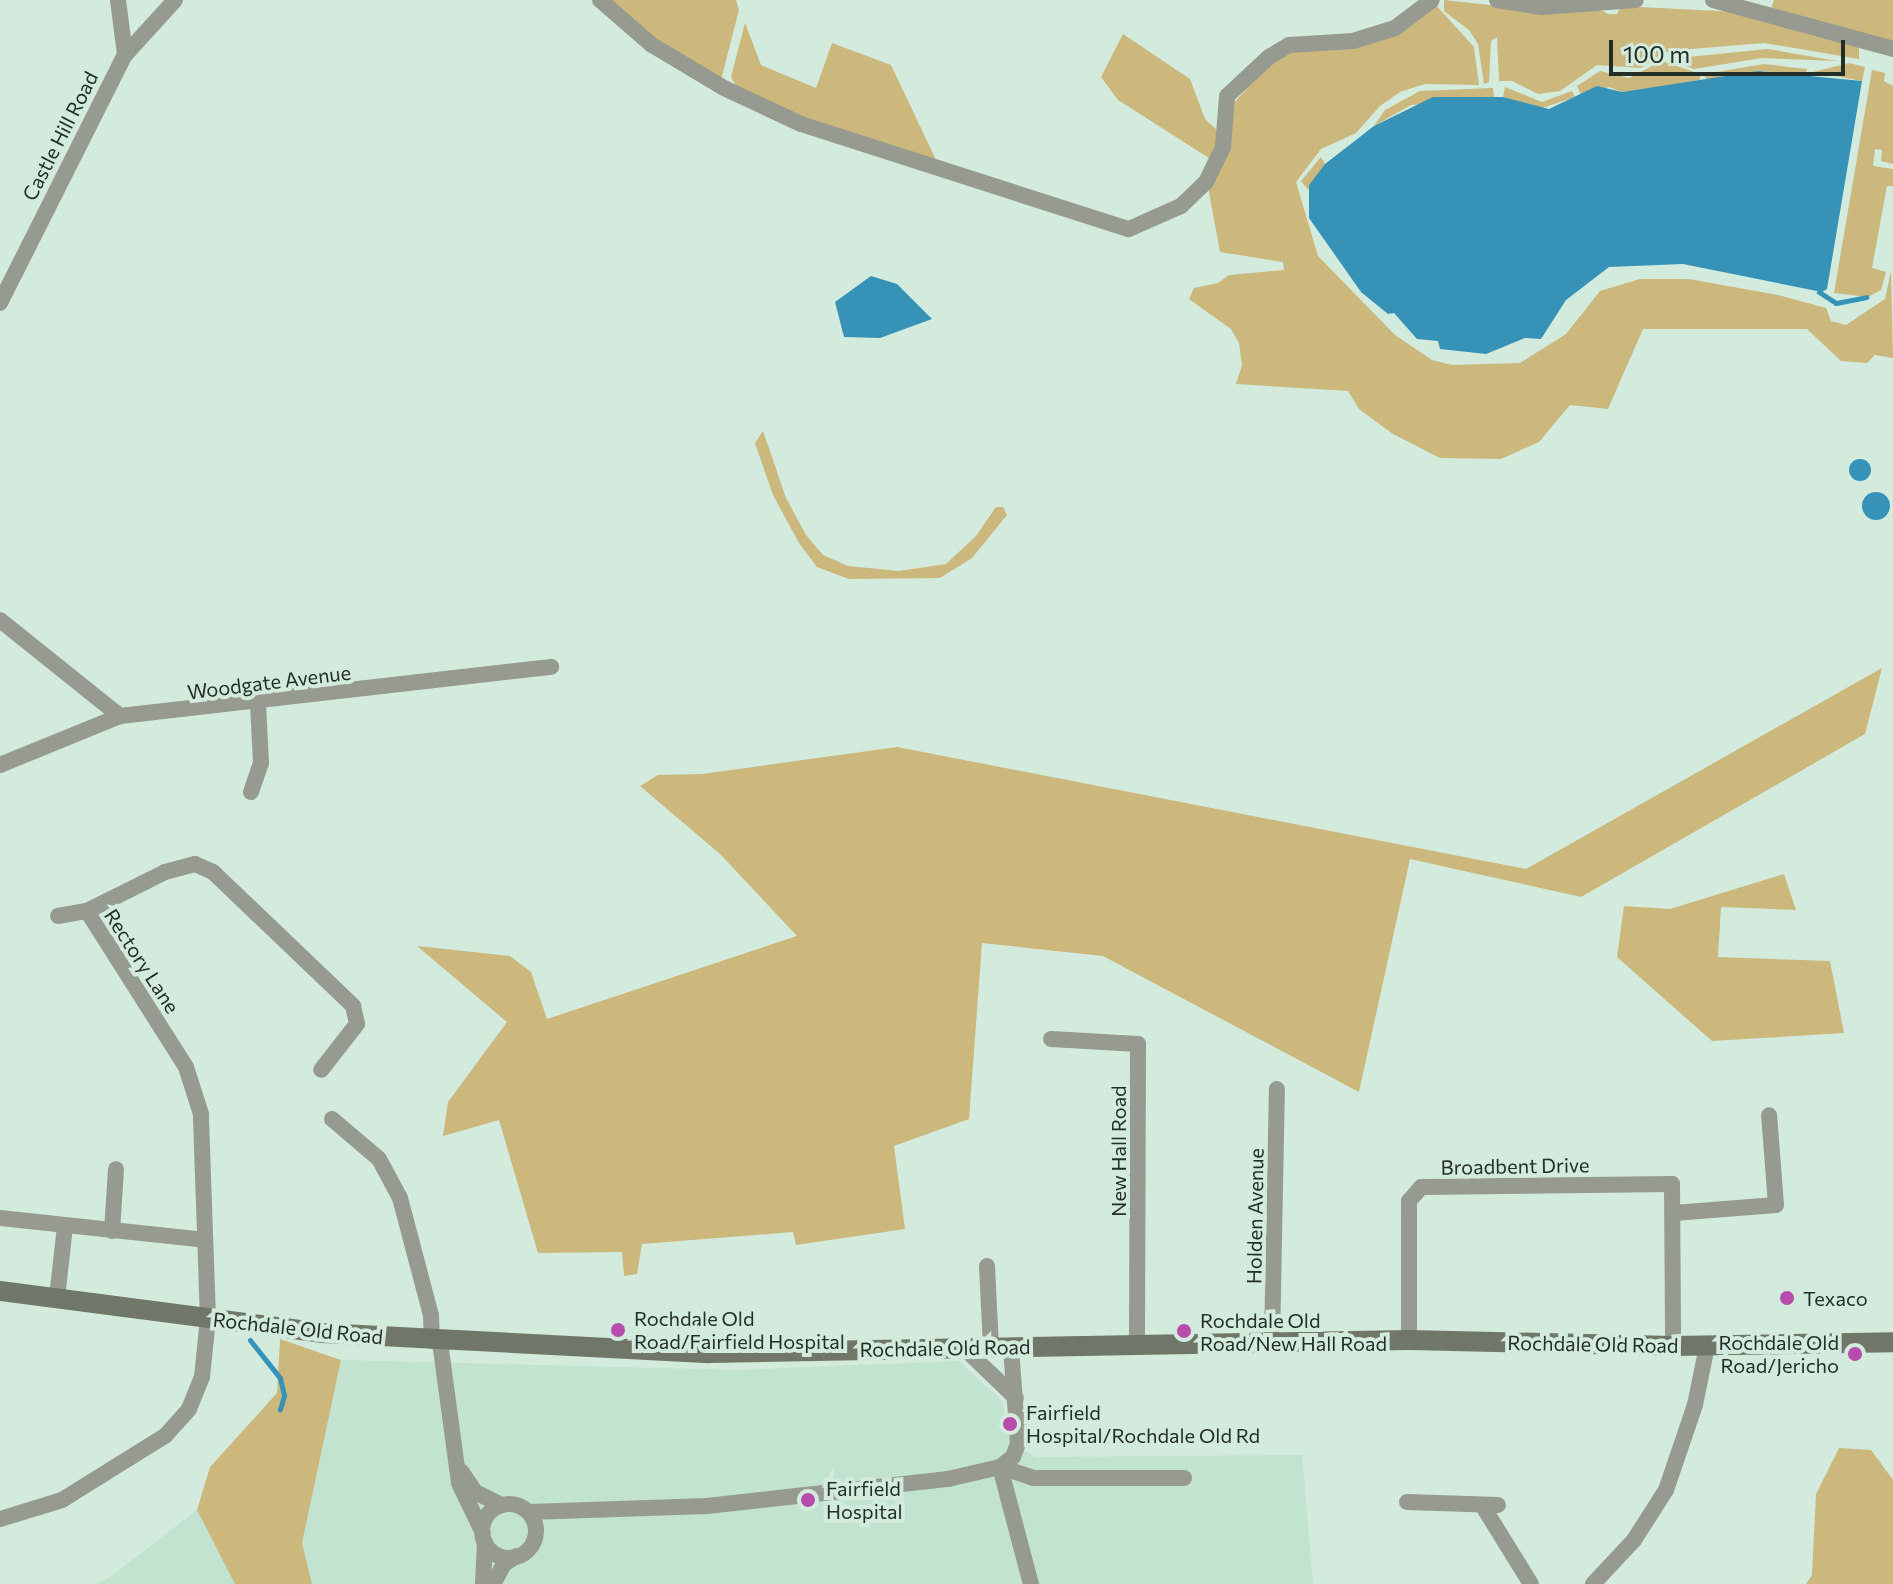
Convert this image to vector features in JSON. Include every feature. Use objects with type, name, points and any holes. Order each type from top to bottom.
[{"type":"main road","name":"Rochdale Old Road","points":[[0,1291],[208,1319],[436,1341],[709,1353],[1409,1340],[1673,1346],[1893,1342]]},
{"type":"street","points":[[118,0],[125,55]]},
{"type":"street","name":"Castle Hill Road","points":[[0,303],[125,55],[175,0]]},
{"type":"street","points":[[600,0],[652,45],[724,88],[801,124],[1129,229],[1181,206],[1206,182],[1223,147],[1227,96],[1269,57],[1289,45],[1353,41],[1395,28],[1432,0]]},
{"type":"street","points":[[1497,0],[1541,7],[1636,0]]},
{"type":"street","points":[[1713,0],[1893,49]]},
{"type":"street","points":[[0,620],[120,716]]},
{"type":"street","name":"Woodgate Avenue","points":[[0,765],[120,716],[258,704],[551,667]]},
{"type":"street","points":[[251,792],[261,763],[258,704]]},
{"type":"street","name":"Rectory Lane","points":[[0,1519],[62,1500],[165,1436],[189,1409],[202,1377],[208,1319],[201,1114],[186,1067],[87,911],[165,872],[195,864],[213,872],[353,1006],[357,1024],[321,1070]]},
{"type":"street","points":[[58,916],[87,911]]},
{"type":"street","name":"New Hall Road","points":[[1051,1039],[1138,1044],[1137,1344]]},
{"type":"street","name":"Holden Avenue","points":[[1272,1343],[1277,1089]]},
{"type":"street","points":[[1673,1346],[1674,1213],[1776,1205],[1769,1115]]},
{"type":"street","points":[[332,1119],[379,1159],[400,1198],[431,1315],[460,1470],[462,1496],[484,1537],[498,1555],[517,1556]]},
{"type":"street","points":[[112,1231],[108,1192],[116,1169]]},
{"type":"street","name":"Broadbent Drive","points":[[1409,1340],[1409,1201],[1421,1187],[1672,1184],[1674,1213]]},
{"type":"street","points":[[0,1218],[205,1240]]},
{"type":"street","points":[[57,1298],[65,1227]]},
{"type":"street","points":[[460,1470],[475,1492],[502,1505],[529,1512],[707,1506],[948,1479],[1000,1467],[1013,1457],[1018,1443],[1016,1398],[1001,1347],[987,1266]]},
{"type":"street","points":[[1593,1584],[1634,1540],[1666,1490],[1695,1405],[1707,1346]]},
{"type":"street","points":[[964,1348],[1016,1398]]},
{"type":"street","points":[[1000,1467],[1033,1478],[1184,1478]]},
{"type":"street","points":[[1000,1467],[1031,1584]]},
{"type":"street","points":[[1407,1502],[1491,1506],[1531,1584]]},
{"type":"street","points":[[483,1584],[488,1515],[502,1505]]},
{"type":"street","points":[[493,1584],[504,1564],[517,1556],[536,1536],[529,1512]]},
{"type":"shaded area","points":[[607,0],[736,0],[739,10],[721,80],[665,46]]},
{"type":"shaded area","points":[[1444,0],[1544,11],[1599,9],[1608,14],[1617,14],[1621,6],[1737,12],[1859,46],[1859,59],[1764,43],[1679,50],[1663,53],[1641,68],[1597,65],[1560,91],[1538,94],[1512,81],[1499,81],[1497,37],[1491,41],[1489,82],[1484,84],[1478,44],[1469,30],[1444,11]]},
{"type":"shaded area","points":[[1774,0],[1893,0],[1893,44],[1771,9]]},
{"type":"shaded area","points":[[1435,4],[1474,47],[1479,85],[1425,84],[1400,92],[1380,106],[1356,133],[1321,149],[1296,182],[1318,256],[1395,335],[1432,360],[1452,365],[1520,363],[1566,334],[1600,291],[1640,279],[1689,279],[1778,295],[1826,308],[1831,321],[1846,325],[1885,299],[1891,271],[1893,358],[1875,355],[1867,363],[1841,361],[1807,329],[1643,329],[1608,409],[1570,405],[1539,442],[1501,459],[1440,458],[1393,434],[1359,409],[1348,391],[1236,384],[1242,365],[1239,343],[1231,329],[1189,299],[1194,288],[1218,283],[1229,275],[1284,270],[1283,262],[1220,252],[1208,187],[1231,106],[1268,66],[1295,50],[1391,37]]},
{"type":"shaded area","points":[[745,23],[761,65],[816,88],[832,43],[891,65],[937,162],[816,125],[738,89],[731,77]]},
{"type":"shaded area","points":[[1123,34],[1190,79],[1205,119],[1219,132],[1212,160],[1118,100],[1101,77]]},
{"type":"shaded area","points":[[1768,49],[1837,61],[1762,58],[1694,69],[1668,59]]},
{"type":"shaded area","points":[[1662,61],[1700,74],[1700,81],[1622,92],[1609,87],[1581,95],[1577,86],[1600,71],[1629,78]]},
{"type":"shaded area","points":[[1849,63],[1865,67],[1862,81],[1813,72]]},
{"type":"shaded area","points":[[1764,64],[1807,69],[1806,74],[1758,71],[1706,81],[1705,74]]},
{"type":"shaded area","points":[[1872,70],[1885,73],[1884,81],[1893,86],[1893,164],[1881,161],[1882,150],[1875,149],[1873,166],[1893,169],[1893,186],[1887,186],[1872,268],[1886,272],[1881,290],[1868,297],[1834,293]]},
{"type":"shaded area","points":[[1505,87],[1542,102],[1572,91],[1575,97],[1539,109],[1503,97]]},
{"type":"shaded area","points":[[1493,88],[1494,97],[1411,105],[1374,126],[1385,110],[1420,91]]},
{"type":"shaded area","points":[[1321,157],[1325,164],[1308,190],[1301,181]]},
{"type":"shaded area","points":[[763,431],[786,498],[806,535],[823,555],[848,566],[899,571],[946,564],[976,536],[996,507],[1003,507],[1007,515],[972,558],[940,578],[849,579],[817,567],[799,543],[773,495],[755,443]]},
{"type":"shaded area","points":[[1882,668],[1865,734],[1581,897],[1410,859],[1359,1092],[1103,956],[982,943],[969,1119],[894,1146],[905,1229],[796,1245],[793,1232],[642,1244],[637,1274],[624,1276],[622,1252],[538,1253],[499,1120],[443,1136],[448,1102],[507,1022],[417,946],[510,956],[531,972],[547,1019],[797,936],[720,854],[640,786],[658,775],[702,774],[897,747],[1526,869]]},
{"type":"shaded area","points":[[1784,874],[1796,910],[1721,907],[1718,957],[1830,961],[1844,1033],[1712,1041],[1617,957],[1624,906],[1670,909]]},
{"type":"shaded area","points":[[280,1339],[341,1360],[302,1543],[312,1584],[235,1584],[197,1510],[210,1467],[277,1393]]},
{"type":"shaded area","name":"Fairfield Hospital","points":[[341,1360],[737,1370],[959,1361],[1002,1401],[1011,1443],[1036,1457],[1302,1455],[1313,1584],[312,1584],[302,1543]]},
{"type":"shaded area","points":[[1839,1448],[1871,1450],[1893,1480],[1893,1584],[1806,1584],[1812,1575],[1816,1494]]},
{"type":"shaded area","points":[[197,1510],[235,1584],[95,1584],[109,1578]]},
{"type":"water","points":[[1758,71],[1862,81],[1827,289],[1822,292],[1683,264],[1609,267],[1566,300],[1541,339],[1525,338],[1486,354],[1440,349],[1438,341],[1417,339],[1394,313],[1388,314],[1361,292],[1309,218],[1309,185],[1325,164],[1374,126],[1433,97],[1503,97],[1549,109],[1597,86],[1622,92]]},
{"type":"water","points":[[871,276],[897,284],[932,319],[880,338],[844,337],[835,302]]},
{"type":"water","points":[[1860,459],[1868,462],[1871,470],[1868,478],[1860,481],[1852,478],[1849,470],[1852,462]]},
{"type":"water","points":[[1876,492],[1886,496],[1890,506],[1886,516],[1876,520],[1866,516],[1862,506],[1866,496]]},
{"type":"waterway","points":[[1819,292],[1836,303],[1866,297]]},
{"type":"waterway","points":[[250,1340],[280,1378],[284,1396],[280,1409]]},
{"type":"place","name":"Texaco","points":[[1787,1298]]},
{"type":"place","name":"Rochdale Old Road/Fairfield Hospital","points":[[618,1330]]},
{"type":"place","name":"Rochdale Old Road/New Hall Road","points":[[1184,1331]]},
{"type":"place","name":"Rochdale Old Road/Jericho","points":[[1855,1354]]},
{"type":"place","name":"Fairfield Hospital/Rochdale Old Rd","points":[[1010,1424]]},
{"type":"place","name":"Fairfield Hospital","points":[[808,1500]]}]
